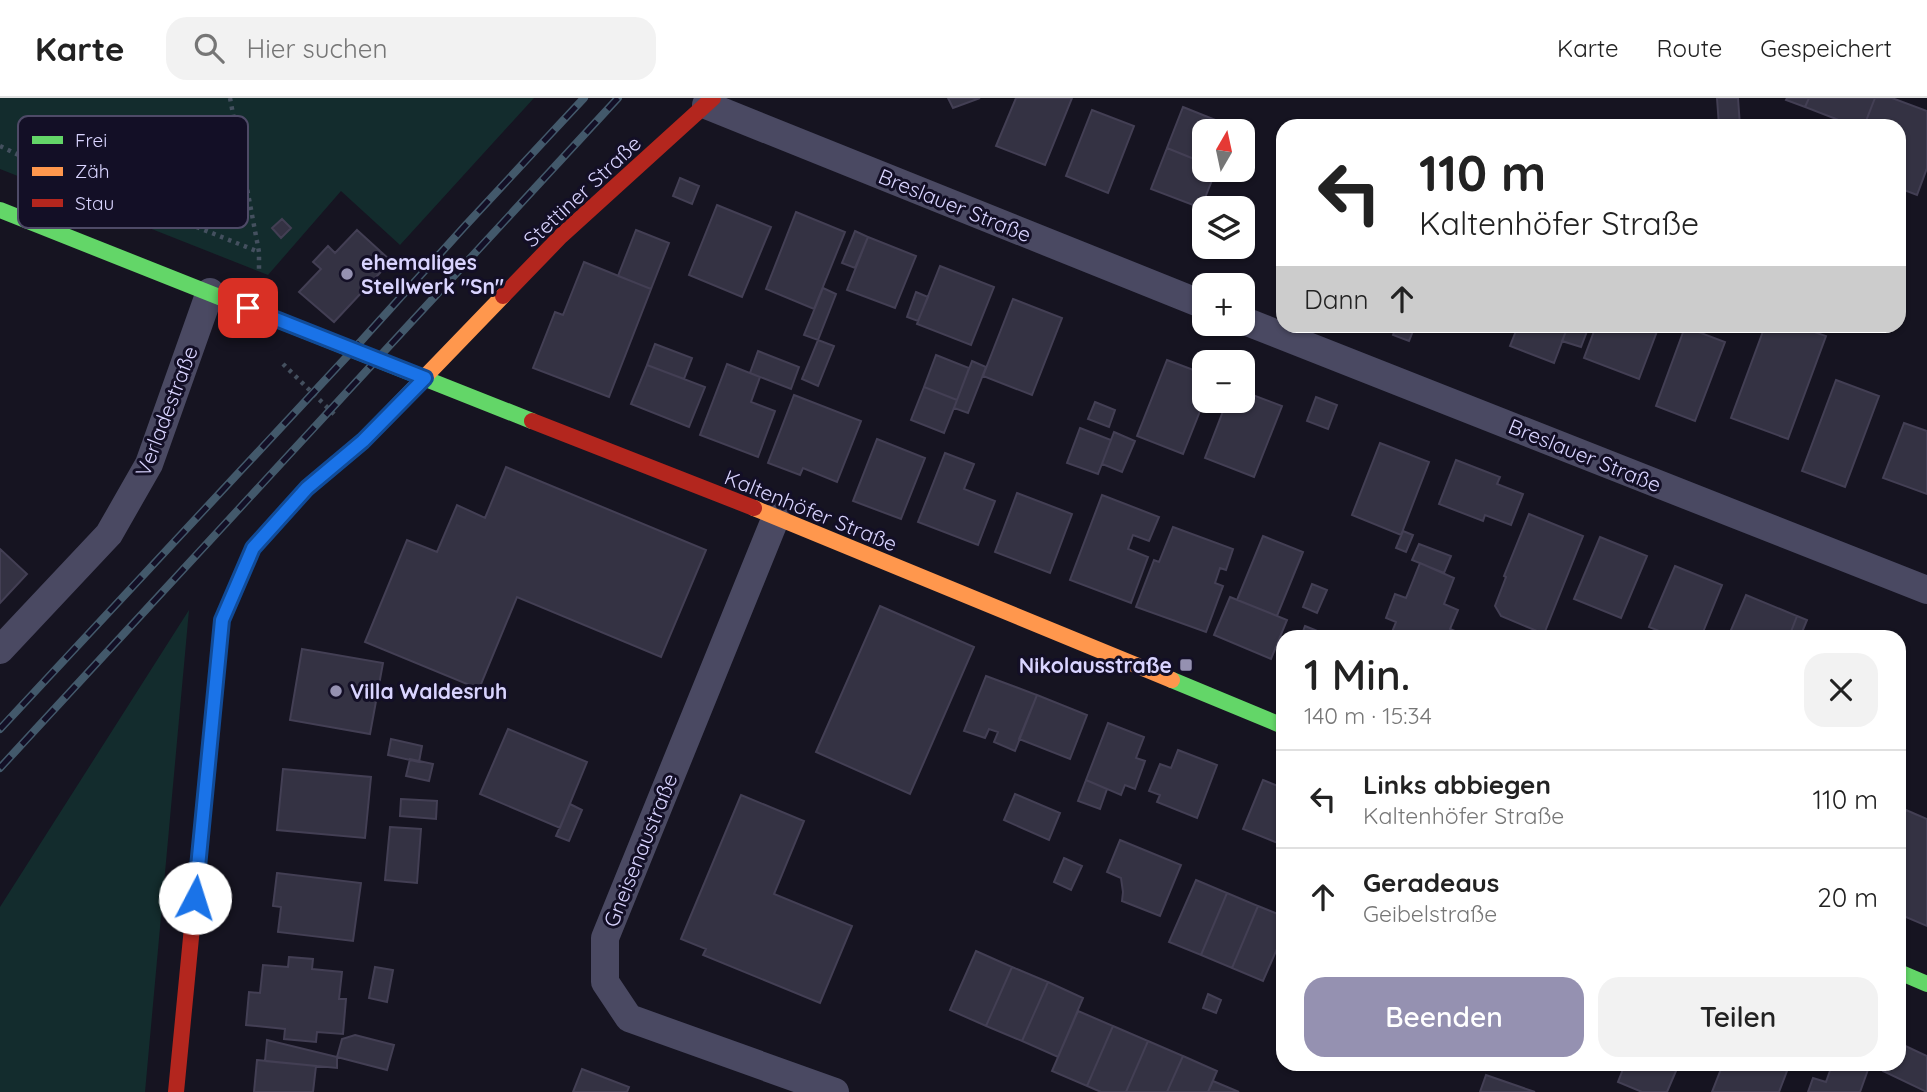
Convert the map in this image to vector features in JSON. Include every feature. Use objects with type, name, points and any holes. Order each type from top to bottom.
[{"type":"street","name":"Breslauer Straße","points":[[710,101],[1192,300]]},
{"type":"street","name":"Stettiner Straße","points":[[425,378],[561,236],[710,101]]},
{"type":"street","name":"Kaltenhöfer Straße","points":[[0,210],[18,217]]},
{"type":"street","name":"Kaltenhöfer Straße","points":[[46,228],[776,517],[1276,723]]},
{"type":"street","name":"Verladestraße","points":[[0,650],[109,534],[149,464],[210,292]]},
{"type":"street","name":"Breslauer Straße","points":[[1255,325],[1927,590]]},
{"type":"street","points":[[176,1092],[222,620],[253,548],[307,488],[363,441],[425,378]]},
{"type":"street","name":"Gneisenaustraße","points":[[776,517],[605,937],[605,982],[629,1018],[835,1092]]},
{"type":"street","points":[[1906,975],[1927,984]]},
{"type":"path","points":[[230,98],[233,116]]},
{"type":"path","points":[[0,146],[18,155]]},
{"type":"path","points":[[248,194],[259,252],[259,278]]},
{"type":"path","points":[[199,228],[259,252]]},
{"type":"path","points":[[276,357],[363,441]]},
{"type":"green space","points":[[0,98],[534,98],[400,245],[341,191],[268,275],[149,228],[248,228],[248,116],[18,116],[18,176],[0,169]]},
{"type":"green space","points":[[189,610],[145,1092],[0,1092],[0,907]]},
{"type":"building","points":[[948,98],[980,98],[953,108]]},
{"type":"building","points":[[1016,98],[1072,98],[1045,165],[996,146]]},
{"type":"building","points":[[1717,98],[1738,98],[1740,119],[1718,119]]},
{"type":"building","points":[[1809,98],[1805,107],[1786,100]]},
{"type":"building","points":[[1809,98],[1875,98],[1867,119],[1836,119],[1805,107]]},
{"type":"building","points":[[1875,98],[1892,98],[1927,111],[1927,168],[1917,195],[1906,191],[1906,119],[1867,119]]},
{"type":"building","points":[[1183,107],[1213,119],[1192,119],[1192,158],[1167,148]]},
{"type":"building","points":[[1092,110],[1134,126],[1108,193],[1066,176]]},
{"type":"building","points":[[1167,148],[1192,158],[1192,182],[1211,182],[1206,196],[1192,196],[1192,205],[1151,189]]},
{"type":"building","points":[[680,178],[699,186],[692,204],[673,196]]},
{"type":"building","points":[[717,205],[771,227],[742,297],[689,275]]},
{"type":"building","points":[[796,212],[845,232],[814,309],[766,289]]},
{"type":"building","points":[[282,219],[291,228],[281,238],[272,228]]},
{"type":"building","name":"ehemaliges Stellwerk \"Sn\"","points":[[357,230],[391,261],[334,322],[299,292],[321,269],[313,262],[328,246],[335,253]]},
{"type":"building","points":[[636,230],[669,243],[651,289],[618,276]]},
{"type":"building","points":[[855,231],[868,237],[855,268],[842,263]]},
{"type":"building","points":[[868,237],[916,256],[895,308],[847,290]]},
{"type":"building","points":[[584,262],[651,289],[609,397],[533,368],[555,312],[563,315]]},
{"type":"building","points":[[940,266],[994,287],[971,345],[917,324]]},
{"type":"building","points":[[823,288],[836,294],[818,340],[804,335]]},
{"type":"building","points":[[916,292],[928,297],[918,321],[907,317]]},
{"type":"building","points":[[1013,299],[1062,318],[1032,395],[983,376]]},
{"type":"building","points":[[1394,333],[1412,333],[1409,341]]},
{"type":"building","points":[[1515,333],[1565,333],[1554,363],[1510,346]]},
{"type":"building","points":[[1565,333],[1586,333],[1581,347],[1562,341]]},
{"type":"building","points":[[1593,333],[1656,333],[1639,379],[1584,358]]},
{"type":"building","points":[[1683,333],[1701,333],[1725,342],[1695,421],[1656,406]]},
{"type":"building","points":[[1762,333],[1817,333],[1826,336],[1788,439],[1731,418]]},
{"type":"building","points":[[818,340],[834,346],[818,386],[802,379]]},
{"type":"building","points":[[655,344],[692,358],[684,379],[647,365]]},
{"type":"building","points":[[758,351],[799,367],[791,389],[750,373]]},
{"type":"building","points":[[936,355],[969,368],[957,400],[924,387]]},
{"type":"building","points":[[1167,360],[1192,369],[1192,413],[1199,413],[1183,454],[1137,436]]},
{"type":"building","points":[[972,361],[986,367],[968,413],[954,408]]},
{"type":"building","points":[[727,364],[760,377],[751,402],[775,411],[758,457],[700,435]]},
{"type":"building","points":[[647,365],[705,387],[689,427],[631,404]]},
{"type":"building","points":[[1836,380],[1879,396],[1845,487],[1802,471]]},
{"type":"building","points":[[924,387],[957,400],[944,433],[911,420]]},
{"type":"building","points":[[794,395],[861,421],[837,482],[803,468],[800,475],[768,463]]},
{"type":"building","points":[[1255,396],[1282,406],[1254,477],[1205,458],[1222,413],[1255,413]]},
{"type":"building","points":[[1316,397],[1337,405],[1328,429],[1307,421]]},
{"type":"building","points":[[1095,402],[1115,410],[1109,427],[1088,419]]},
{"type":"building","points":[[1904,423],[1927,431],[1927,494],[1883,478]]},
{"type":"building","points":[[1080,428],[1111,440],[1098,474],[1067,463]]},
{"type":"building","points":[[1114,432],[1135,441],[1122,472],[1102,464]]},
{"type":"building","points":[[877,439],[925,458],[901,519],[853,501]]},
{"type":"building","points":[[1380,443],[1429,462],[1401,535],[1352,515]]},
{"type":"building","points":[[945,453],[974,464],[964,489],[995,501],[978,545],[918,522]]},
{"type":"building","points":[[1456,460],[1500,477],[1497,484],[1523,494],[1511,525],[1485,515],[1483,521],[1439,504]]},
{"type":"building","points":[[506,467],[706,550],[661,657],[517,597],[479,689],[365,642],[407,540],[437,552],[457,505],[485,518]]},
{"type":"building","points":[[1017,493],[1072,514],[1050,573],[995,552]]},
{"type":"building","points":[[1102,495],[1159,517],[1149,541],[1133,535],[1128,549],[1148,557],[1131,603],[1070,580]]},
{"type":"building","points":[[1529,514],[1583,536],[1546,630],[1534,630],[1501,616],[1495,606],[1506,577],[1504,576]]},
{"type":"building","points":[[1173,527],[1233,549],[1226,570],[1220,568],[1215,583],[1223,586],[1206,632],[1136,607],[1154,560],[1159,562]]},
{"type":"building","points":[[1403,531],[1413,535],[1406,552],[1396,548]]},
{"type":"building","points":[[1263,536],[1303,552],[1277,616],[1237,600]]},
{"type":"building","points":[[1600,537],[1647,556],[1621,618],[1574,599]]},
{"type":"building","points":[[1419,544],[1451,556],[1444,573],[1412,560]]},
{"type":"building","points":[[0,549],[27,574],[0,603]]},
{"type":"building","points":[[1420,563],[1454,578],[1444,604],[1458,610],[1450,629],[1452,630],[1393,630],[1396,622],[1386,618],[1395,594],[1406,598]]},
{"type":"building","points":[[1675,566],[1722,585],[1704,630],[1656,630],[1649,627]]},
{"type":"building","points":[[1312,584],[1327,590],[1317,613],[1303,607]]},
{"type":"building","points":[[1746,595],[1797,616],[1792,630],[1731,630]]},
{"type":"building","points":[[1230,597],[1287,620],[1283,630],[1276,630],[1276,647],[1271,659],[1214,635]]},
{"type":"building","points":[[880,606],[974,647],[910,794],[816,752]]},
{"type":"building","points":[[1797,616],[1807,620],[1803,630],[1792,630]]},
{"type":"building","name":"Villa Waldesruh","points":[[302,649],[383,663],[370,734],[290,720]]},
{"type":"building","points":[[986,676],[1037,695],[1015,751],[994,742],[998,732],[989,729],[985,738],[964,731]]},
{"type":"building","points":[[1037,695],[1087,715],[1070,759],[1019,739]]},
{"type":"building","points":[[1108,723],[1144,737],[1136,758],[1145,761],[1135,789],[1125,785],[1121,795],[1086,780]]},
{"type":"building","points":[[508,729],[587,762],[560,828],[480,794]]},
{"type":"building","points":[[391,739],[422,746],[419,762],[388,755]]},
{"type":"building","points":[[1178,750],[1217,765],[1197,818],[1157,802],[1160,795],[1149,791],[1160,764],[1171,768]]},
{"type":"building","points":[[410,759],[433,764],[429,781],[406,776]]},
{"type":"building","points":[[283,769],[371,777],[365,838],[277,830]]},
{"type":"building","points":[[1086,780],[1107,789],[1100,809],[1078,801]]},
{"type":"building","points":[[1263,780],[1276,785],[1276,842],[1243,829]]},
{"type":"building","points":[[1015,794],[1060,813],[1049,840],[1004,820]]},
{"type":"building","points":[[741,795],[804,821],[774,894],[852,926],[820,1003],[703,955],[706,949],[681,939]]},
{"type":"building","points":[[401,799],[437,801],[436,819],[400,816]]},
{"type":"building","points":[[570,804],[582,810],[569,841],[556,836]]},
{"type":"building","points":[[1906,810],[1927,819],[1927,926],[1906,917]]},
{"type":"building","points":[[390,827],[421,829],[417,883],[385,880]]},
{"type":"building","points":[[1120,840],[1181,865],[1160,916],[1122,901],[1121,878],[1107,872]]},
{"type":"building","points":[[1064,858],[1082,866],[1071,890],[1054,882]]},
{"type":"building","points":[[277,873],[361,883],[353,941],[278,932],[281,907],[273,906]]},
{"type":"building","points":[[1196,880],[1227,893],[1201,955],[1169,942]]},
{"type":"building","points":[[1227,893],[1258,906],[1232,968],[1201,955]]},
{"type":"building","points":[[1258,906],[1276,913],[1276,951],[1263,981],[1232,968]]},
{"type":"building","points":[[976,951],[1012,967],[986,1026],[950,1010]]},
{"type":"building","points":[[289,957],[313,959],[312,969],[342,972],[339,999],[346,999],[343,1034],[317,1032],[316,1042],[284,1039],[285,1029],[246,1025],[249,992],[260,993],[263,965],[288,967]]},
{"type":"building","points":[[375,967],[393,970],[387,1002],[369,998]]},
{"type":"building","points":[[1012,967],[1048,982],[1022,1041],[986,1026]]},
{"type":"building","points":[[1048,982],[1083,998],[1058,1057],[1022,1041]]},
{"type":"building","points":[[1208,994],[1221,1000],[1216,1013],[1203,1008]]},
{"type":"building","points":[[1078,1011],[1113,1026],[1087,1086],[1052,1071]]},
{"type":"building","points":[[1113,1026],[1148,1041],[1126,1092],[1101,1092],[1087,1086]]},
{"type":"building","points":[[355,1035],[394,1045],[387,1070],[337,1057],[342,1039]]},
{"type":"building","points":[[267,1040],[337,1057],[337,1068],[265,1061]]},
{"type":"building","points":[[1148,1041],[1183,1056],[1167,1092],[1126,1092]]},
{"type":"building","points":[[1906,1046],[1927,1056],[1927,1092],[1883,1071],[1906,1071]]},
{"type":"building","points":[[1183,1056],[1217,1071],[1208,1092],[1167,1092]]},
{"type":"building","points":[[257,1060],[316,1066],[313,1092],[254,1092]]},
{"type":"building","points":[[582,1069],[629,1087],[627,1092],[573,1092]]},
{"type":"building","points":[[1622,1071],[1676,1071],[1667,1092],[1642,1092],[1618,1082]]},
{"type":"building","points":[[1720,1071],[1787,1071],[1779,1092],[1712,1092]]},
{"type":"building","points":[[1830,1071],[1868,1071],[1860,1092],[1808,1092],[1813,1078],[1826,1082]]},
{"type":"building","points":[[1486,1075],[1535,1092],[1480,1092]]},
{"type":"building","points":[[1213,1081],[1239,1092],[1208,1092]]},
{"type":"railway","points":[[0,729],[584,98]]},
{"type":"railway","points":[[0,768],[618,98]]},
{"type":"traffic: fast","points":[[0,210],[18,217]]},
{"type":"traffic: fast","points":[[45,228],[532,421]]},
{"type":"traffic: fast","points":[[1172,680],[1276,723]]},
{"type":"traffic: fast","points":[[1906,975],[1927,984]]},
{"type":"traffic: slow","points":[[210,742],[222,620],[253,548],[307,488],[363,441],[503,296]]},
{"type":"traffic: slow","points":[[754,508],[1172,680]]},
{"type":"traffic: jam","points":[[503,296],[561,236],[713,98]]},
{"type":"traffic: jam","points":[[532,421],[754,508]]},
{"type":"traffic: jam","points":[[176,1092],[210,742]]},
{"type":"place","name":"ehemaliges Stellwerk \"Sn\"","points":[[347,274]]},
{"type":"place","name":"Nikolausstraße","points":[[1186,665]]},
{"type":"place","name":"Villa Waldesruh","points":[[336,691]]},
{"type":"route","points":[[195,898],[222,620],[253,548],[307,488],[363,441],[425,378],[248,308]]}]
